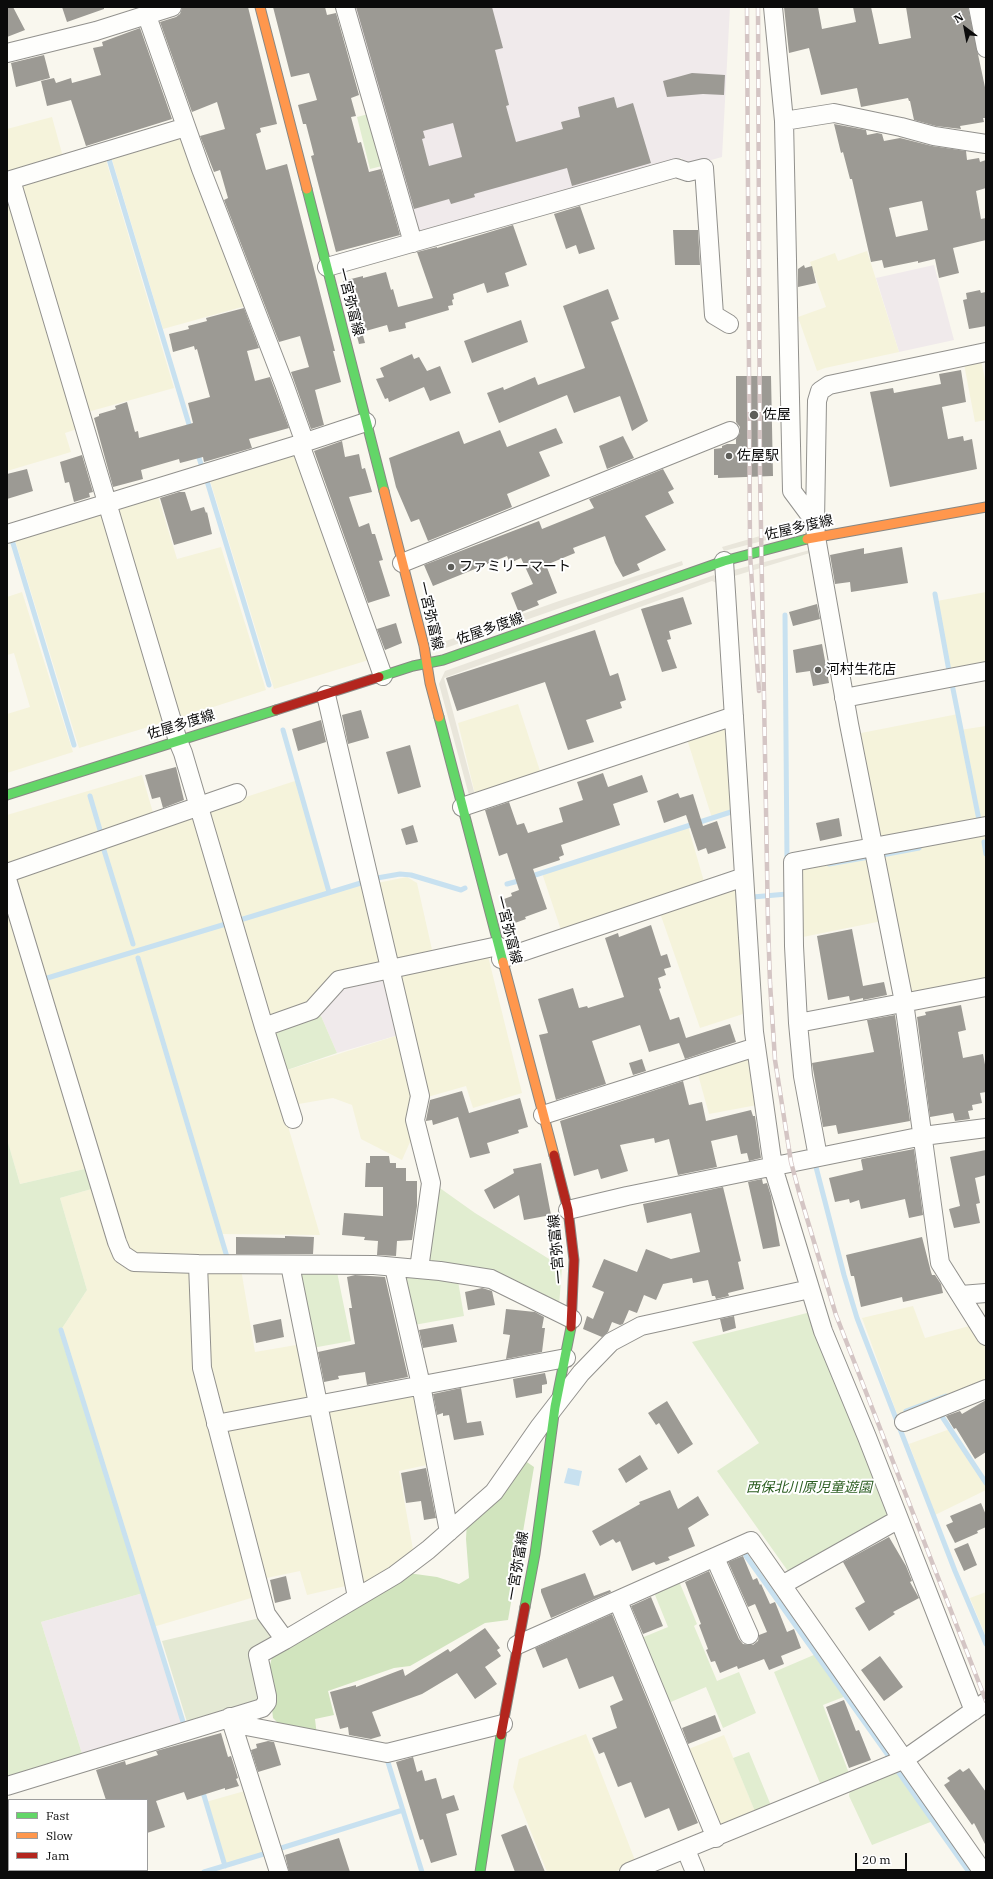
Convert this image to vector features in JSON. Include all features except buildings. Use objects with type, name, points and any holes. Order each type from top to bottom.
[{"type":"main road","name":"一宮弥富線","points":[[260,7],[424,646],[430,683],[568,1210],[574,1260],[572,1319],[556,1407],[535,1554],[503,1724],[480,1872]]},
{"type":"main road","name":"佐屋多度線","points":[[7,795],[326,695],[413,666],[443,660],[815,530],[986,507]]},
{"type":"street","points":[[7,53],[147,16],[172,7]]},
{"type":"street","points":[[344,7],[413,243]]},
{"type":"street","points":[[773,7],[784,121],[792,491],[815,530]]},
{"type":"street","points":[[978,7],[986,48]]},
{"type":"street","points":[[147,16],[201,170],[284,384],[302,444],[383,676]]},
{"type":"street","points":[[784,121],[834,113],[901,127],[934,136],[986,144]]},
{"type":"street","points":[[186,127],[9,180],[293,1119]]},
{"type":"street","points":[[327,266],[676,168],[688,172],[704,168],[714,315],[729,324]]},
{"type":"street","points":[[986,352],[829,384],[820,391],[817,401],[815,530],[872,847],[904,1002],[940,1263],[986,1336]]},
{"type":"street","points":[[7,534],[302,444],[366,422]]},
{"type":"street","points":[[402,563],[730,431]]},
{"type":"street","points":[[629,1872],[716,1838],[905,1759],[980,1707],[899,1519],[823,1330],[773,1167],[756,1047],[724,561]]},
{"type":"street","points":[[844,698],[986,671]]},
{"type":"street","points":[[326,695],[420,1096],[415,1120],[431,1183],[419,1269]]},
{"type":"street","points":[[462,807],[734,716]]},
{"type":"street","points":[[7,873],[237,793]]},
{"type":"street","points":[[818,1157],[802,1076],[794,946],[793,862],[986,826]]},
{"type":"street","points":[[264,1027],[312,1010],[339,980],[390,968],[500,952],[744,877]]},
{"type":"street","points":[[7,879],[114,1234],[122,1254],[134,1262],[394,1267],[491,1279],[572,1319]]},
{"type":"street","points":[[798,1023],[986,987]]},
{"type":"street","points":[[543,1115],[756,1047]]},
{"type":"street","points":[[568,1210],[627,1196],[923,1136],[986,1128]]},
{"type":"street","points":[[198,1264],[202,1368],[266,1614],[285,1640]]},
{"type":"street","points":[[290,1264],[357,1598]]},
{"type":"street","points":[[394,1267],[421,1384],[449,1532]]},
{"type":"street","points":[[7,1786],[262,1708],[267,1702],[258,1655],[395,1575],[449,1532],[494,1492],[540,1426],[581,1373],[611,1342],[641,1326],[810,1289]]},
{"type":"street","points":[[961,1295],[986,1292]]},
{"type":"street","points":[[216,1424],[421,1384],[566,1358]]},
{"type":"street","points":[[904,1422],[986,1389]]},
{"type":"street","points":[[782,1585],[899,1519]]},
{"type":"street","points":[[517,1645],[751,1541],[983,1872]]},
{"type":"street","points":[[715,1558],[749,1635]]},
{"type":"street","points":[[618,1601],[716,1838]]},
{"type":"street","points":[[230,1717],[246,1726],[387,1753],[503,1724]]},
{"type":"street","points":[[230,1717],[279,1872]]},
{"type":"street","points":[[686,1850],[695,1872]]},
{"type":"shaded area","points":[[350,7],[730,7],[722,157],[689,166],[683,164],[682,158],[417,234]]},
{"type":"shaded area","points":[[52,117],[63,157],[7,175],[7,129]]},
{"type":"shaded area","points":[[178,135],[185,139],[249,305],[163,329],[111,156]]},
{"type":"shaded area","points":[[105,157],[174,388],[84,413],[16,184]]},
{"type":"shaded area","points":[[7,190],[80,428],[65,433],[71,452],[7,471]]},
{"type":"shaded area","points":[[867,251],[899,352],[817,371],[798,317],[826,307],[810,262],[835,253],[838,261]]},
{"type":"shaded area","points":[[934,265],[954,340],[899,352],[876,278]]},
{"type":"shaded area","points":[[981,360],[986,384],[986,420],[975,422],[964,364]]},
{"type":"shaded area","points":[[287,454],[299,456],[372,659],[274,689],[209,477]]},
{"type":"shaded area","points":[[157,493],[177,559],[221,547],[266,690],[176,719],[114,513],[119,504]]},
{"type":"shaded area","points":[[99,511],[105,514],[168,721],[79,748],[14,537]]},
{"type":"shaded area","points":[[801,514],[805,519],[805,528],[801,531],[724,551],[722,547],[798,525]]},
{"type":"shaded area","points":[[810,550],[810,553],[731,577],[730,571]]},
{"type":"shaded area","points":[[682,561],[683,565],[440,650],[434,638],[443,642],[559,601]]},
{"type":"shaded area","points":[[714,575],[719,584],[712,581],[444,678],[476,799],[470,799],[439,684],[445,671]]},
{"type":"shaded area","points":[[22,592],[73,752],[7,773],[7,714],[30,707],[14,653],[7,655],[7,597]]},
{"type":"shaded area","points":[[986,592],[986,665],[949,671],[937,601]]},
{"type":"shaded area","points":[[518,704],[542,777],[476,798],[458,723]]},
{"type":"shaded area","points":[[958,714],[960,730],[986,726],[986,821],[877,841],[856,734]]},
{"type":"shaded area","points":[[731,727],[734,811],[712,818],[686,736]]},
{"type":"shaded area","points":[[142,775],[154,816],[9,866],[7,861],[7,815]]},
{"type":"shaded area","points":[[298,780],[329,892],[364,882],[386,965],[333,973],[308,1006],[269,1019],[206,810]]},
{"type":"shaded area","points":[[196,813],[320,1235],[220,1234],[227,1257],[134,1256],[126,1249],[11,878]]},
{"type":"shaded area","points":[[688,826],[705,885],[562,933],[542,873]]},
{"type":"shaded area","points":[[986,835],[986,982],[907,993],[882,855]]},
{"type":"shaded area","points":[[869,857],[882,921],[798,938],[796,870]]},
{"type":"shaded area","points":[[407,877],[417,883],[433,954],[395,962],[377,883]]},
{"type":"shaded area","points":[[738,886],[746,1013],[700,1028],[659,910]]},
{"type":"shaded area","points":[[7,893],[89,1168],[20,1184],[7,1139]]},
{"type":"shaded area","points":[[488,956],[522,1093],[473,1108],[466,1086],[424,1098],[395,975]]},
{"type":"shaded area","points":[[389,977],[402,1034],[337,1053],[321,1016],[340,986]]},
{"type":"shaded area","points":[[402,1034],[419,1143],[410,1142],[402,1160],[361,1139],[352,1105],[333,1098],[293,1105],[281,1072]]},
{"type":"shaded area","points":[[747,1055],[751,1059],[757,1105],[709,1114],[697,1071]]},
{"type":"shaded area","points":[[95,1188],[114,1255],[186,1266],[194,1274],[200,1369],[258,1596],[153,1627],[61,1330],[87,1290],[60,1198]]},
{"type":"shaded area","points":[[203,1268],[241,1269],[255,1352],[302,1344],[313,1403],[224,1419],[205,1368]]},
{"type":"shaded area","points":[[913,1306],[925,1338],[973,1325],[986,1346],[986,1380],[897,1414],[862,1318]]},
{"type":"shaded area","points":[[416,1392],[431,1464],[399,1471],[414,1555],[371,1585],[359,1583],[323,1411]]},
{"type":"shaded area","points":[[316,1411],[350,1585],[307,1595],[300,1571],[262,1579],[223,1427]]},
{"type":"shaded area","points":[[950,1429],[986,1483],[986,1490],[935,1515],[909,1444]]},
{"type":"shaded area","points":[[986,1592],[986,1637],[970,1598]]},
{"type":"shaded area","points":[[143,1593],[184,1725],[83,1757],[41,1622]]},
{"type":"shaded area","points":[[586,1734],[636,1863],[614,1872],[547,1872],[513,1787],[519,1759]]},
{"type":"shaded area","points":[[724,1735],[756,1814],[718,1829],[686,1750]]},
{"type":"shaded area","points":[[248,1790],[267,1853],[225,1866],[206,1802]]},
{"type":"green space","points":[[372,113],[386,165],[370,169],[357,117]]},
{"type":"green space","points":[[321,1016],[337,1053],[281,1072],[271,1035]]},
{"type":"green space","points":[[7,1139],[20,1184],[89,1168],[95,1188],[60,1198],[87,1290],[61,1330],[143,1593],[41,1622],[83,1757],[7,1781]]},
{"type":"green space","points":[[437,1186],[475,1213],[562,1267],[559,1306],[427,1265]]},
{"type":"green space","points":[[303,1270],[337,1272],[351,1341],[312,1348],[298,1277]]},
{"type":"green space","points":[[403,1275],[458,1281],[464,1316],[414,1325]]},
{"type":"green space","name":"西保北川原児童遊園","points":[[811,1312],[890,1518],[790,1574],[717,1471],[759,1443],[692,1342]]},
{"type":"green space","points":[[524,1460],[534,1467],[508,1620],[485,1623],[410,1666],[394,1668],[328,1691],[334,1715],[315,1719],[317,1736],[281,1726],[273,1718],[269,1669],[272,1657],[408,1573],[437,1577],[459,1584],[469,1578],[466,1539],[467,1521]]},
{"type":"green space","points":[[678,1579],[697,1624],[694,1626],[717,1681],[739,1672],[756,1713],[723,1728],[706,1687],[666,1704],[639,1639],[668,1627],[653,1590]]},
{"type":"green space","points":[[264,1617],[280,1639],[252,1653],[260,1696],[256,1704],[188,1725],[162,1641]]},
{"type":"green space","points":[[816,1654],[846,1696],[823,1705],[850,1776],[822,1788],[774,1672]]},
{"type":"green space","points":[[749,1752],[772,1808],[756,1814],[733,1758]]},
{"type":"green space","points":[[897,1770],[933,1821],[872,1845],[849,1796],[850,1789]]},
{"type":"water","points":[[568,1468],[582,1471],[579,1486],[564,1483]]},
{"type":"waterway","points":[[108,156],[191,431]]},
{"type":"waterway","points":[[197,452],[201,464]]},
{"type":"waterway","points":[[207,481],[269,685]]},
{"type":"waterway","points":[[12,540],[74,745]]},
{"type":"waterway","points":[[935,594],[949,671]]},
{"type":"waterway","points":[[785,615],[787,862]]},
{"type":"waterway","points":[[952,684],[979,820]]},
{"type":"waterway","points":[[283,730],[329,892]]},
{"type":"waterway","points":[[90,796],[100,830]]},
{"type":"waterway","points":[[529,877],[734,811]]},
{"type":"waterway","points":[[984,842],[986,854]]},
{"type":"waterway","points":[[103,847],[133,944]]},
{"type":"waterway","points":[[882,855],[919,848]]},
{"type":"waterway","points":[[829,864],[869,857]]},
{"type":"waterway","points":[[377,878],[400,874],[411,875],[461,890],[465,888]]},
{"type":"waterway","points":[[507,884],[522,880]]},
{"type":"waterway","points":[[240,920],[364,882]]},
{"type":"waterway","points":[[752,892],[753,897],[787,894]]},
{"type":"waterway","points":[[44,979],[229,923]]},
{"type":"waterway","points":[[138,958],[227,1257]]},
{"type":"waterway","points":[[816,1167],[844,1275],[857,1318],[955,1571],[986,1644]]},
{"type":"waterway","points":[[61,1330],[184,1725]]},
{"type":"waterway","points":[[906,1411],[946,1396]]},
{"type":"waterway","points":[[939,1412],[986,1483]]},
{"type":"waterway","points":[[746,1556],[890,1758]]},
{"type":"waterway","points":[[387,1759],[422,1872]]},
{"type":"waterway","points":[[897,1770],[969,1872]]},
{"type":"waterway","points":[[202,1789],[225,1866]]},
{"type":"waterway","points":[[275,1850],[403,1810]]},
{"type":"waterway","points":[[204,1872],[267,1853]]},
{"type":"railway","points":[[747,7],[750,554],[759,691]]},
{"type":"railway","points":[[758,7],[760,472],[768,923],[775,1060],[791,1162],[836,1315],[986,1701]]},
{"type":"traffic: fast","points":[[307,189],[384,491]]},
{"type":"traffic: fast","points":[[379,677],[413,666],[443,660],[724,561],[807,539]]},
{"type":"traffic: fast","points":[[7,795],[276,710]]},
{"type":"traffic: fast","points":[[439,717],[503,962]]},
{"type":"traffic: fast","points":[[525,1607],[535,1554],[555,1407],[571,1327]]},
{"type":"traffic: fast","points":[[480,1872],[501,1735]]},
{"type":"traffic: slow","points":[[260,7],[307,189]]},
{"type":"traffic: slow","points":[[384,491],[424,646],[430,683],[439,717]]},
{"type":"traffic: slow","points":[[807,539],[986,507]]},
{"type":"traffic: slow","points":[[503,962],[554,1155]]},
{"type":"traffic: jam","points":[[276,710],[379,677]]},
{"type":"traffic: jam","points":[[554,1155],[568,1210],[574,1260],[571,1327]]},
{"type":"traffic: jam","points":[[501,1735],[525,1607]]},
{"type":"place","name":"佐屋","points":[[754,415]]},
{"type":"place","name":"佐屋駅","points":[[729,456]]},
{"type":"place","name":"ファミリーマート","points":[[451,567]]},
{"type":"place","name":"河村生花店","points":[[818,670]]}]
